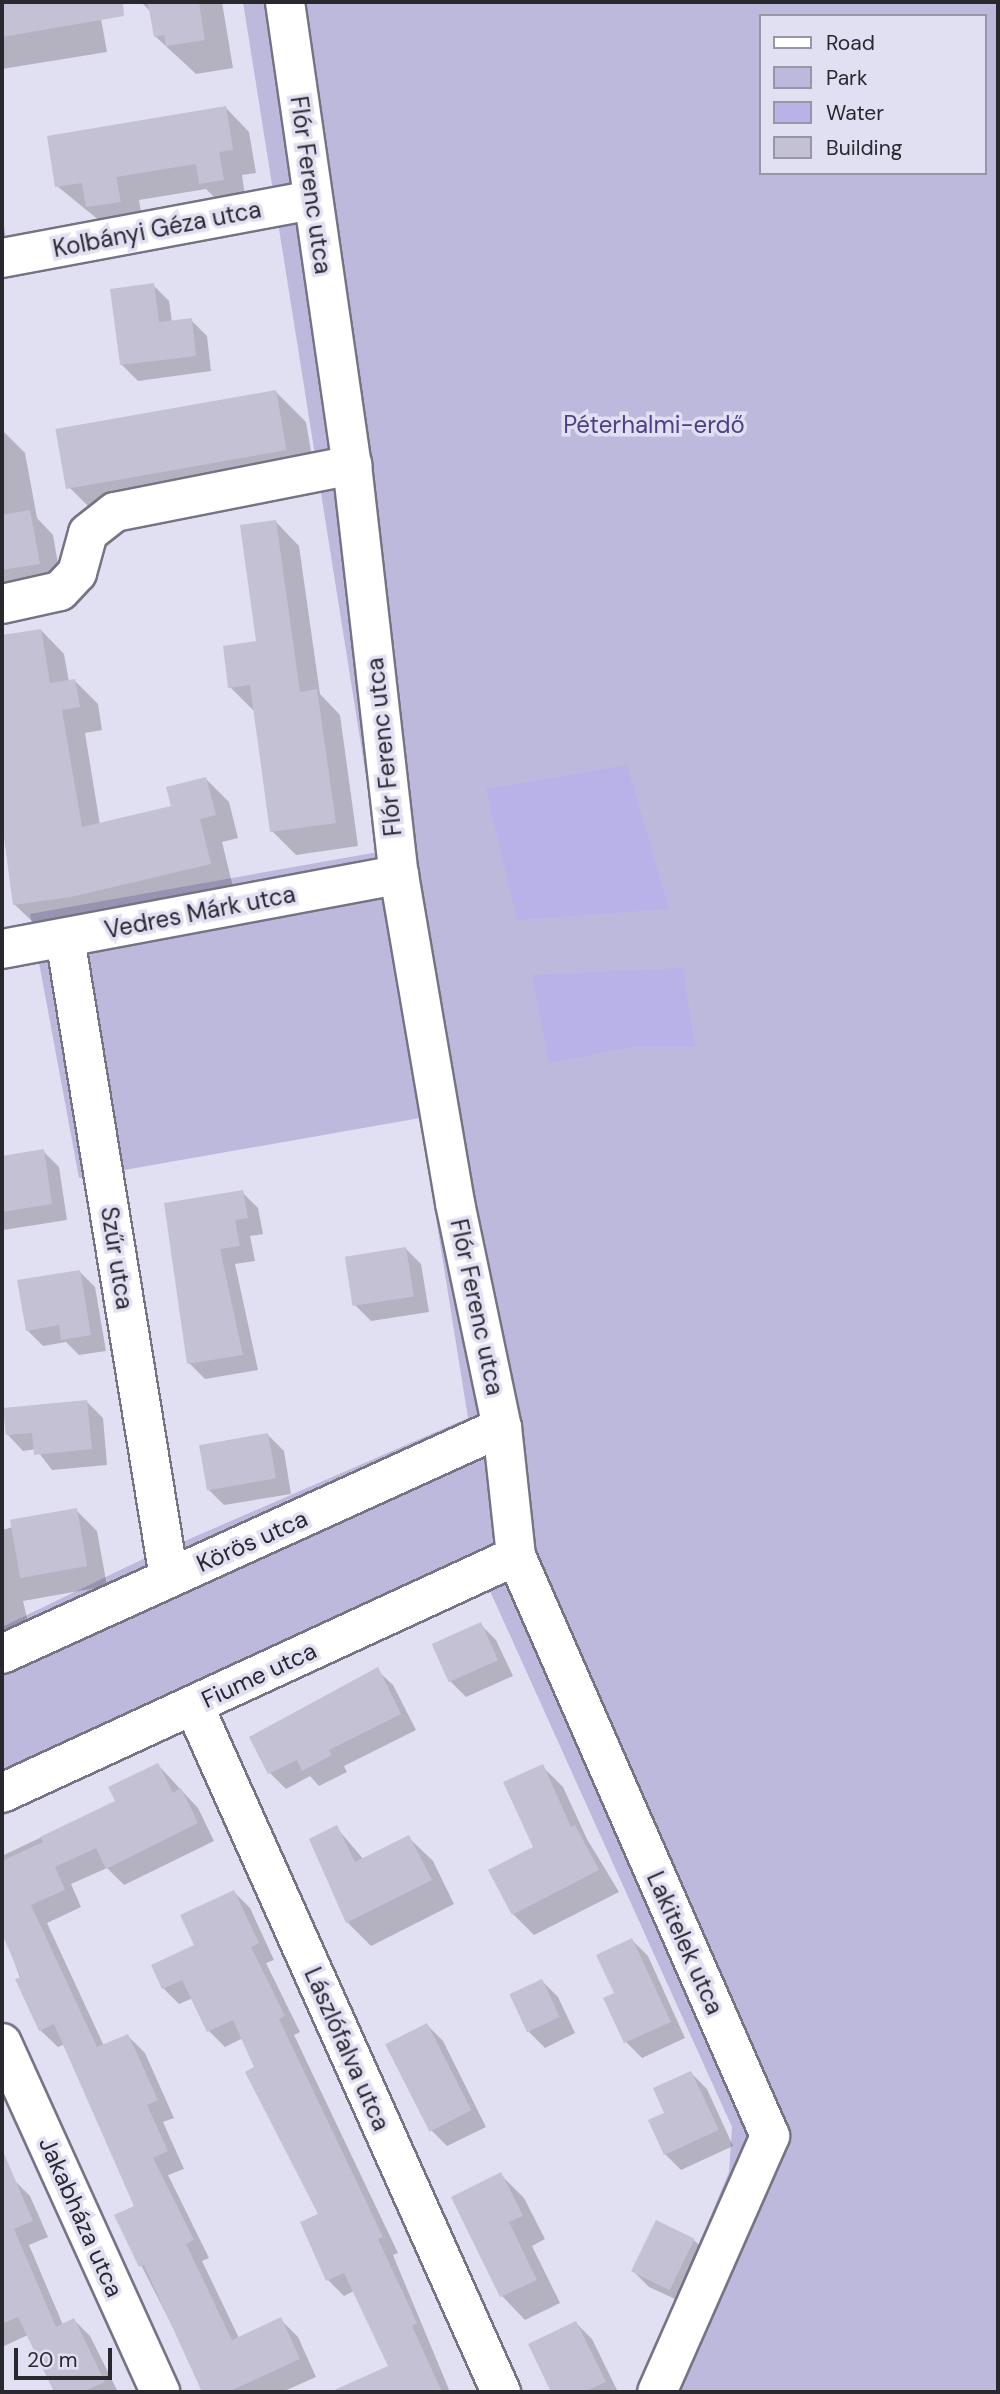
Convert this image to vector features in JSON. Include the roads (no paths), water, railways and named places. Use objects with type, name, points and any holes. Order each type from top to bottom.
[{"type":"street","name":"Flór Ferenc utca","points":[[285,2],[352,465],[399,875],[455,1203],[502,1427],[511,1489]]},
{"type":"street","name":"Kolbányi Géza utca","points":[[2,258],[312,200]]},
{"type":"street","points":[[2,604],[60,591],[77,573],[88,533],[115,512],[352,465]]},
{"type":"street","name":"Vedres Márk utca","points":[[2,950],[399,875]]},
{"type":"street","name":"Szűr utca","points":[[65,938],[169,1578]]},
{"type":"street","name":"Körös utca","points":[[2,1654],[502,1427]]},
{"type":"street","name":"Lakitelek utca","points":[[511,1489],[516,1556],[769,2136],[657,2392]]},
{"type":"street","name":"Fiume utca","points":[[2,1793],[516,1556]]},
{"type":"street","name":"Lászlófalva utca","points":[[194,1706],[501,2392]]},
{"type":"street","name":"Jakabháza utca","points":[[2,2043],[160,2392]]},
{"type":"water","points":[[627,765],[669,909],[517,920],[486,789]]},
{"type":"water","points":[[683,968],[695,1047],[632,1047],[549,1063],[532,975]]},
{"type":"park label","name":"Péterhalmi-erdő","points":[[654,425]]}]
